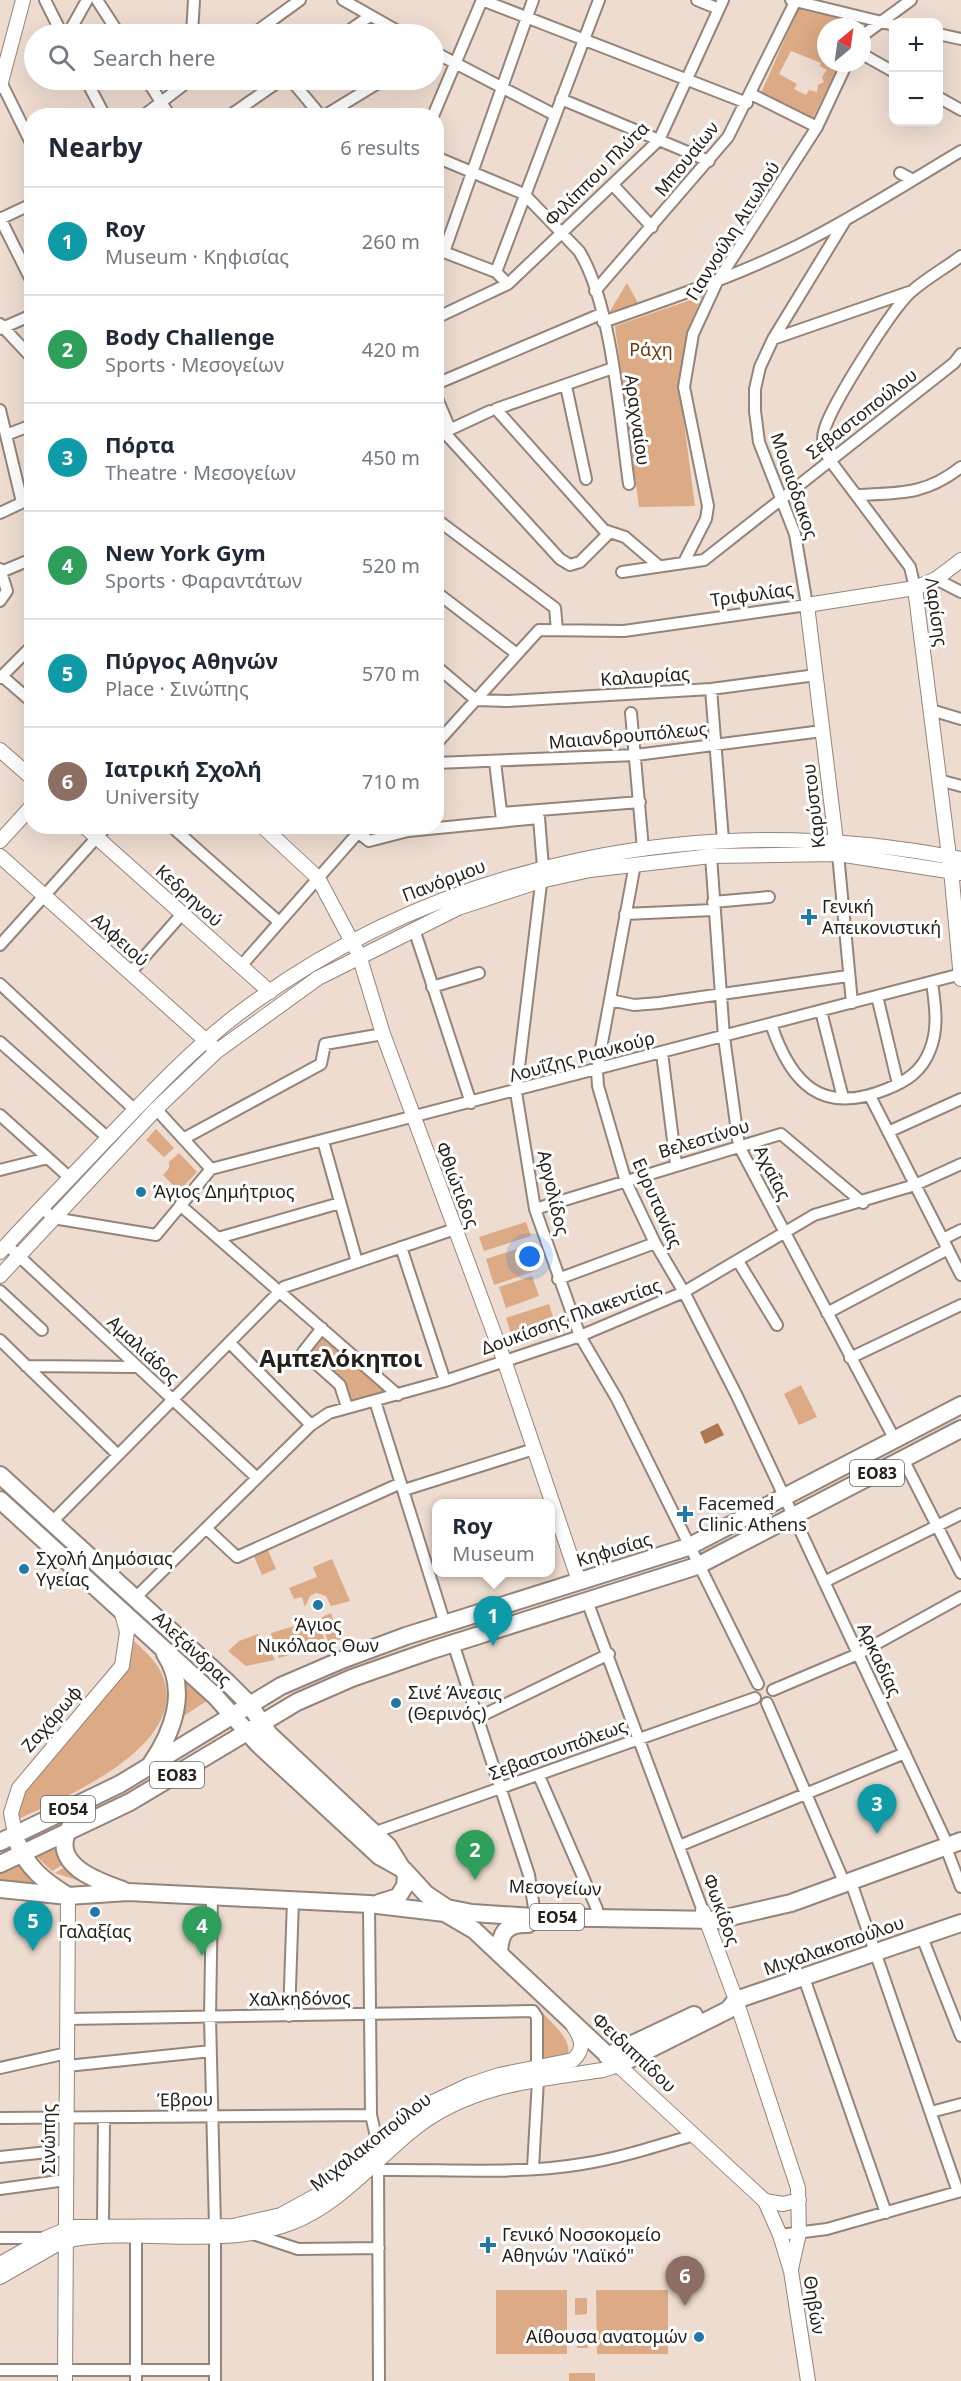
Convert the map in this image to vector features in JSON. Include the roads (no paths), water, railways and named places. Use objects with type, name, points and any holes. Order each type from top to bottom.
[{"type":"main road","name":"Κηφισίας","points":[[232,1715],[270,1692],[344,1659],[445,1624],[688,1547],[961,1406]]},
{"type":"main road","name":"ΕΟ83","points":[[0,1864],[130,1802],[297,1702],[352,1678],[453,1643],[697,1566],[961,1429]]},
{"type":"main road","name":"Αλεξάνδρας","points":[[0,1475],[249,1704]]},
{"type":"main road","name":"Αλεξάνδρας","points":[[0,1500],[232,1715],[254,1728]]},
{"type":"main road","points":[[147,1768],[168,1735],[177,1700],[174,1671],[158,1644]]},
{"type":"main road","points":[[249,1704],[254,1728]]},
{"type":"main road","name":"ΕΟ54","points":[[8,1838],[120,1784],[232,1715]]},
{"type":"main road","name":"ΕΟ54","points":[[254,1728],[388,1846],[404,1870],[418,1883]]},
{"type":"main road","name":"ΕΟ54","points":[[254,1728],[379,1856],[404,1870]]},
{"type":"main road","points":[[120,1784],[82,1812],[67,1833],[66,1851],[76,1868],[89,1878],[128,1892]]},
{"type":"main road","name":"Μεσογείων","points":[[418,1883],[446,1898],[464,1903],[534,1908],[597,1909],[706,1919],[729,1925],[794,1910],[853,1888],[951,1846],[961,1831]]},
{"type":"main road","name":"Ζαχάρωφ","points":[[8,1838],[22,1854]]},
{"type":"main road","name":"Μεσογείων","points":[[499,1953],[502,1933],[510,1925],[733,1917],[791,1903],[961,1841]]},
{"type":"main road","name":"Μεσογείων","points":[[418,1883],[426,1893],[442,1905],[462,1912],[533,1917],[706,1919],[841,1875],[951,1846]]},
{"type":"main road","points":[[22,1854],[38,1875],[68,1896]]},
{"type":"main road","points":[[0,1889],[68,1896],[128,1892],[369,1904],[387,1903],[398,1897],[405,1886],[404,1870]]},
{"type":"main road","name":"Φειδιππίδου","points":[[369,1904],[445,1913],[464,1922],[613,2060]]},
{"type":"main road","name":"Μιχαλακοπούλου","points":[[613,2060],[728,2010],[736,2000],[961,1923]]},
{"type":"street","points":[[23,0],[0,84],[24,130]]},
{"type":"street","points":[[45,0],[57,24]]},
{"type":"street","points":[[74,24],[87,0]]},
{"type":"street","points":[[97,0],[113,24]]},
{"type":"street","points":[[193,24],[194,0]]},
{"type":"street","points":[[268,24],[300,0]]},
{"type":"street","points":[[343,0],[385,24]]},
{"type":"street","points":[[437,108],[482,0],[688,79],[749,99],[817,127]]},
{"type":"street","points":[[444,241],[474,171],[532,0]]},
{"type":"street","points":[[496,272],[599,0]]},
{"type":"street","points":[[697,0],[721,4]]},
{"type":"street","points":[[871,28],[911,0]]},
{"type":"street","points":[[794,1],[889,24]]},
{"type":"street","name":"Μπουαίων","points":[[595,291],[728,137],[749,99],[794,1]]},
{"type":"street","name":"Φιλίππου Πλύτα","points":[[444,314],[508,284],[659,140],[721,4]]},
{"type":"street","points":[[358,24],[370,16]]},
{"type":"street","points":[[943,35],[961,39]]},
{"type":"street","points":[[444,58],[555,115]]},
{"type":"street","points":[[871,59],[889,69]]},
{"type":"street","name":"Γιαννούλη Αιτωλού","points":[[684,562],[706,519],[708,506],[684,387],[693,334],[717,282],[817,127],[843,72]]},
{"type":"street","points":[[91,90],[101,108]]},
{"type":"street","points":[[153,90],[165,108]]},
{"type":"street","points":[[153,108],[176,90]]},
{"type":"street","points":[[241,108],[267,90]]},
{"type":"street","points":[[300,90],[315,108]]},
{"type":"street","points":[[336,108],[366,90]]},
{"type":"street","points":[[561,99],[709,161]]},
{"type":"street","points":[[943,99],[961,110]]},
{"type":"street","points":[[444,381],[602,318],[717,282],[845,221],[961,151]]},
{"type":"street","name":"Αραχναίου","points":[[444,161],[474,171],[524,194],[586,261],[613,368],[629,484]]},
{"type":"street","points":[[900,173],[912,180]]},
{"type":"street","points":[[613,185],[651,226]]},
{"type":"street","points":[[24,208],[0,218],[24,266]]},
{"type":"street","name":"Μοισιόδακος","points":[[807,605],[797,543],[764,459],[754,411],[758,376],[773,339],[845,221]]},
{"type":"street","points":[[444,252],[496,272],[508,284]]},
{"type":"street","name":"Λαρίσης","points":[[960,976],[956,865],[939,780],[915,588],[910,567],[823,449],[825,428],[840,397],[910,292],[961,256]]},
{"type":"street","points":[[773,339],[910,292]]},
{"type":"street","points":[[24,318],[1,327],[24,350]]},
{"type":"street","name":"Σεβαστοπούλου","points":[[622,572],[704,560],[829,459],[891,415],[959,362]]},
{"type":"street","points":[[444,432],[493,410],[613,368]]},
{"type":"street","points":[[566,386],[586,479]]},
{"type":"street","points":[[0,410],[24,491]]},
{"type":"street","points":[[493,410],[604,530],[625,537],[659,566]]},
{"type":"street","points":[[6,435],[24,428]]},
{"type":"street","points":[[444,433],[560,559],[570,565],[580,562],[609,532]]},
{"type":"street","points":[[857,495],[926,489],[961,467]]},
{"type":"street","points":[[0,513],[24,501]]},
{"type":"street","points":[[444,525],[555,608],[557,630]]},
{"type":"street","name":"Τριφυλίας","points":[[517,654],[539,630],[624,631],[915,588],[936,579],[961,560]]},
{"type":"street","points":[[0,601],[7,591],[1,570],[24,562]]},
{"type":"street","points":[[936,579],[961,592]]},
{"type":"street","points":[[444,598],[517,654],[444,735]]},
{"type":"street","name":"Καρύστου","points":[[807,605],[837,848],[852,1003]]},
{"type":"street","points":[[24,654],[1,677],[24,696]]},
{"type":"street","points":[[444,673],[476,700]]},
{"type":"street","name":"Καλαυρίας","points":[[476,700],[507,701],[711,689],[816,675]]},
{"type":"street","points":[[711,689],[723,840]]},
{"type":"street","points":[[930,710],[961,719]]},
{"type":"street","points":[[631,713],[643,849]]},
{"type":"street","name":"Μαιανδρουπόλεως","points":[[444,763],[636,755],[822,731]]},
{"type":"street","points":[[0,750],[24,771]]},
{"type":"street","points":[[495,762],[501,816]]},
{"type":"street","points":[[939,780],[961,786]]},
{"type":"street","points":[[444,825],[501,816],[640,802]]},
{"type":"street","points":[[0,841],[24,815]]},
{"type":"street","name":"Αργολίδος","points":[[501,816],[539,818],[543,867],[516,1092],[535,1209],[580,1336],[617,1399],[697,1566],[758,1684]]},
{"type":"street","name":"Κεδρηνού","points":[[93,834],[270,992]]},
{"type":"street","points":[[0,945],[100,834]]},
{"type":"street","points":[[180,834],[279,922]]},
{"type":"street","name":"Φθιώτιδος","points":[[270,834],[318,878],[360,955],[382,1034],[504,1360],[551,1499]]},
{"type":"street","points":[[241,966],[353,834]]},
{"type":"street","points":[[362,834],[369,841],[396,834]]},
{"type":"street","name":"Πανόρμου","points":[[3,1249],[135,1110],[211,1046],[270,992],[352,940],[460,894],[543,867],[643,849],[723,840],[837,848],[956,865]]},
{"type":"street","name":"Πανόρμου","points":[[0,1276],[156,1109],[211,1046],[360,955],[458,908],[540,881],[635,864],[711,856],[837,848]]},
{"type":"street","name":"Αλφειού","points":[[0,856],[211,1046]]},
{"type":"street","name":"Αχαΐας","points":[[711,856],[724,1037],[739,1146],[895,1440]]},
{"type":"street","name":"Ευρυτανίας","points":[[635,864],[597,1070],[598,1086],[626,1182],[655,1243],[684,1292],[784,1497]]},
{"type":"street","points":[[625,915],[713,906],[769,897]]},
{"type":"street","points":[[130,973],[182,914]]},
{"type":"street","points":[[414,929],[471,1103]]},
{"type":"street","points":[[432,987],[479,973]]},
{"type":"street","points":[[610,1000],[634,1005],[848,976]]},
{"type":"street","name":"Λουΐζης Ριανκούρ","points":[[211,1169],[960,976]]},
{"type":"street","points":[[771,1024],[781,1054],[792,1071],[820,1094],[849,1098],[870,1096],[911,1078],[921,1068],[930,1051],[937,1020],[932,982]]},
{"type":"street","points":[[0,984],[135,1110]]},
{"type":"street","points":[[877,996],[898,1084]]},
{"type":"street","points":[[821,1011],[849,1098]]},
{"type":"street","points":[[183,1139],[321,1064],[325,1044],[382,1034]]},
{"type":"street","points":[[0,1042],[108,1138]]},
{"type":"street","points":[[662,1053],[676,1164]]},
{"type":"street","points":[[870,1096],[961,1275]]},
{"type":"street","points":[[888,1132],[961,1099]]},
{"type":"street","points":[[42,1208],[53,1218],[156,1235],[211,1169],[156,1109]]},
{"type":"street","points":[[0,1115],[70,1178]]},
{"type":"street","name":"Βελεστίνου","points":[[535,1209],[776,1135],[786,1136],[863,1203]]},
{"type":"street","points":[[323,1141],[357,1262]]},
{"type":"street","points":[[0,1170],[48,1158]]},
{"type":"street","name":"Δουκίσσης Πλακεντίας","points":[[135,1598],[311,1425],[329,1413],[445,1381],[580,1336],[684,1292],[814,1215],[863,1203],[915,1185],[961,1164]]},
{"type":"street","points":[[219,1238],[340,1203]]},
{"type":"street","points":[[180,1205],[398,1395]]},
{"type":"street","points":[[52,1522],[280,1291],[455,1229]]},
{"type":"street","points":[[943,1239],[961,1230]]},
{"type":"street","points":[[558,1279],[655,1243]]},
{"type":"street","points":[[401,1247],[445,1381]]},
{"type":"street","name":"Αμαλιάδος","points":[[3,1249],[18,1256],[257,1478]]},
{"type":"street","points":[[827,1313],[948,1249]]},
{"type":"street","points":[[738,1261],[777,1324]]},
{"type":"street","points":[[0,1291],[42,1330]]},
{"type":"street","points":[[850,1358],[961,1305]]},
{"type":"street","points":[[322,1328],[303,1352],[340,1385],[347,1407]]},
{"type":"street","points":[[0,1340],[118,1455]]},
{"type":"street","points":[[230,1343],[311,1425]]},
{"type":"street","points":[[26,1366],[137,1366]]},
{"type":"street","points":[[375,1401],[445,1624]]},
{"type":"street","points":[[207,1529],[237,1557],[402,1487],[534,1449]]},
{"type":"street","points":[[903,1459],[961,1573]]},
{"type":"street","name":"Αρκαδίας","points":[[784,1497],[951,1846],[961,1887]]},
{"type":"street","name":"Φθιώτιδος","points":[[555,1511],[579,1581]]},
{"type":"street","points":[[825,1582],[961,1514]]},
{"type":"street","points":[[773,1690],[858,1654],[961,1597]]},
{"type":"street","name":"Φωκίδος","points":[[587,1601],[609,1654],[736,2000],[794,2176],[799,2200],[799,2233],[791,2271]]},
{"type":"street","name":"Ζαχάρωφ","points":[[8,1838],[11,1813],[19,1788],[122,1666],[127,1632],[121,1610]]},
{"type":"street","points":[[453,1643],[529,1875],[534,1908]]},
{"type":"street","points":[[479,1717],[609,1654]]},
{"type":"street","points":[[758,1684],[767,1684],[773,1690],[772,1698],[767,1702],[760,1702],[755,1698],[753,1692],[758,1684]]},
{"type":"street","name":"Σεβαστουπόλεως","points":[[373,1833],[391,1824],[502,1789],[755,1698]]},
{"type":"street","points":[[767,1702],[841,1875]]},
{"type":"street","points":[[679,1846],[906,1753]]},
{"type":"street","points":[[539,1776],[597,1909]]},
{"type":"street","points":[[780,2235],[827,2229],[960,2191],[853,1888]]},
{"type":"street","name":"Σινώπης","points":[[65,2376],[68,1896]]},
{"type":"street","points":[[0,2370],[65,2376],[214,2376],[215,2232],[210,2017],[212,1896]]},
{"type":"street","points":[[289,2016],[293,1900]]},
{"type":"street","points":[[369,1904],[372,2014],[371,2115],[378,2145]]},
{"type":"street","points":[[922,1937],[961,2036]]},
{"type":"street","points":[[804,1978],[886,2213]]},
{"type":"street","name":"Χαλκηδόνος","points":[[68,2019],[533,2011],[537,2017],[537,2074]]},
{"type":"street","name":"Μιχαλακοπούλου","points":[[0,2264],[46,2238],[103,2225],[253,2234],[292,2222],[314,2211],[378,2165],[415,2128],[457,2102],[573,2061],[581,2050],[580,2037],[565,2016]]},
{"type":"street","points":[[0,2068],[67,2060],[211,2051]]},
{"type":"street","name":"Μιχαλακοπούλου","points":[[0,2277],[66,2235],[136,2237],[215,2232],[253,2223],[294,2209],[321,2193],[409,2118],[453,2092],[499,2075],[537,2074],[613,2060]]},
{"type":"street","name":"Φειδιππίδου","points":[[613,2060],[765,2201],[780,2235]]},
{"type":"street","points":[[533,2168],[537,2074]]},
{"type":"street","points":[[931,2112],[961,2104]]},
{"type":"street","name":"Έβρου","points":[[0,2118],[104,2119],[371,2115]]},
{"type":"street","points":[[103,2225],[104,2119]]},
{"type":"street","points":[[380,2381],[378,2165],[533,2168],[580,2165],[635,2154],[694,2135]]},
{"type":"street","points":[[0,2157],[67,2150]]},
{"type":"street","points":[[0,2189],[66,2180]]},
{"type":"street","points":[[765,2201],[783,2204],[799,2200]]},
{"type":"street","points":[[253,2234],[298,2250],[379,2248]]},
{"type":"street","name":"Θηβών","points":[[780,2235],[791,2271],[808,2381]]},
{"type":"street","points":[[136,2237],[136,2376]]},
{"type":"street","points":[[0,2238],[46,2238]]},
{"type":"place","name":"Γενική Απεικονιστική","points":[[809,917]]},
{"type":"place","name":"Άγιος Δημήτριος","points":[[141,1192]]},
{"type":"place","name":"Facemed Clinic Athens","points":[[685,1514]]},
{"type":"place","name":"Σχολή Δημόσιας Υγείας","points":[[24,1569]]},
{"type":"place","name":"Άγιος Νικόλαος Θων","points":[[318,1605]]},
{"type":"place","name":"Roy","points":[[493,1646]]},
{"type":"place","name":"Σινέ Άνεσις (Θερινός)","points":[[396,1703]]},
{"type":"place","name":"Πόρτα","points":[[877,1834]]},
{"type":"place","name":"Body Challenge","points":[[475,1880]]},
{"type":"place","name":"Γαλαξίας","points":[[95,1912]]},
{"type":"place","name":"Πύργος Αθηνών","points":[[33,1951]]},
{"type":"place","name":"New York Gym","points":[[202,1956]]},
{"type":"place","name":"Γενικό Νοσοκομείο Αθηνών \"Λαϊκό\"","points":[[488,2245]]},
{"type":"place","name":"Ιατρική Σχολή","points":[[685,2306]]},
{"type":"place","name":"Αίθουσα ανατομών","points":[[699,2337]]},
{"type":"district","name":"Αμπελόκηποι","points":[[341,1359]]},
{"type":"park label","name":"Ράχη","points":[[651,350]]}]
